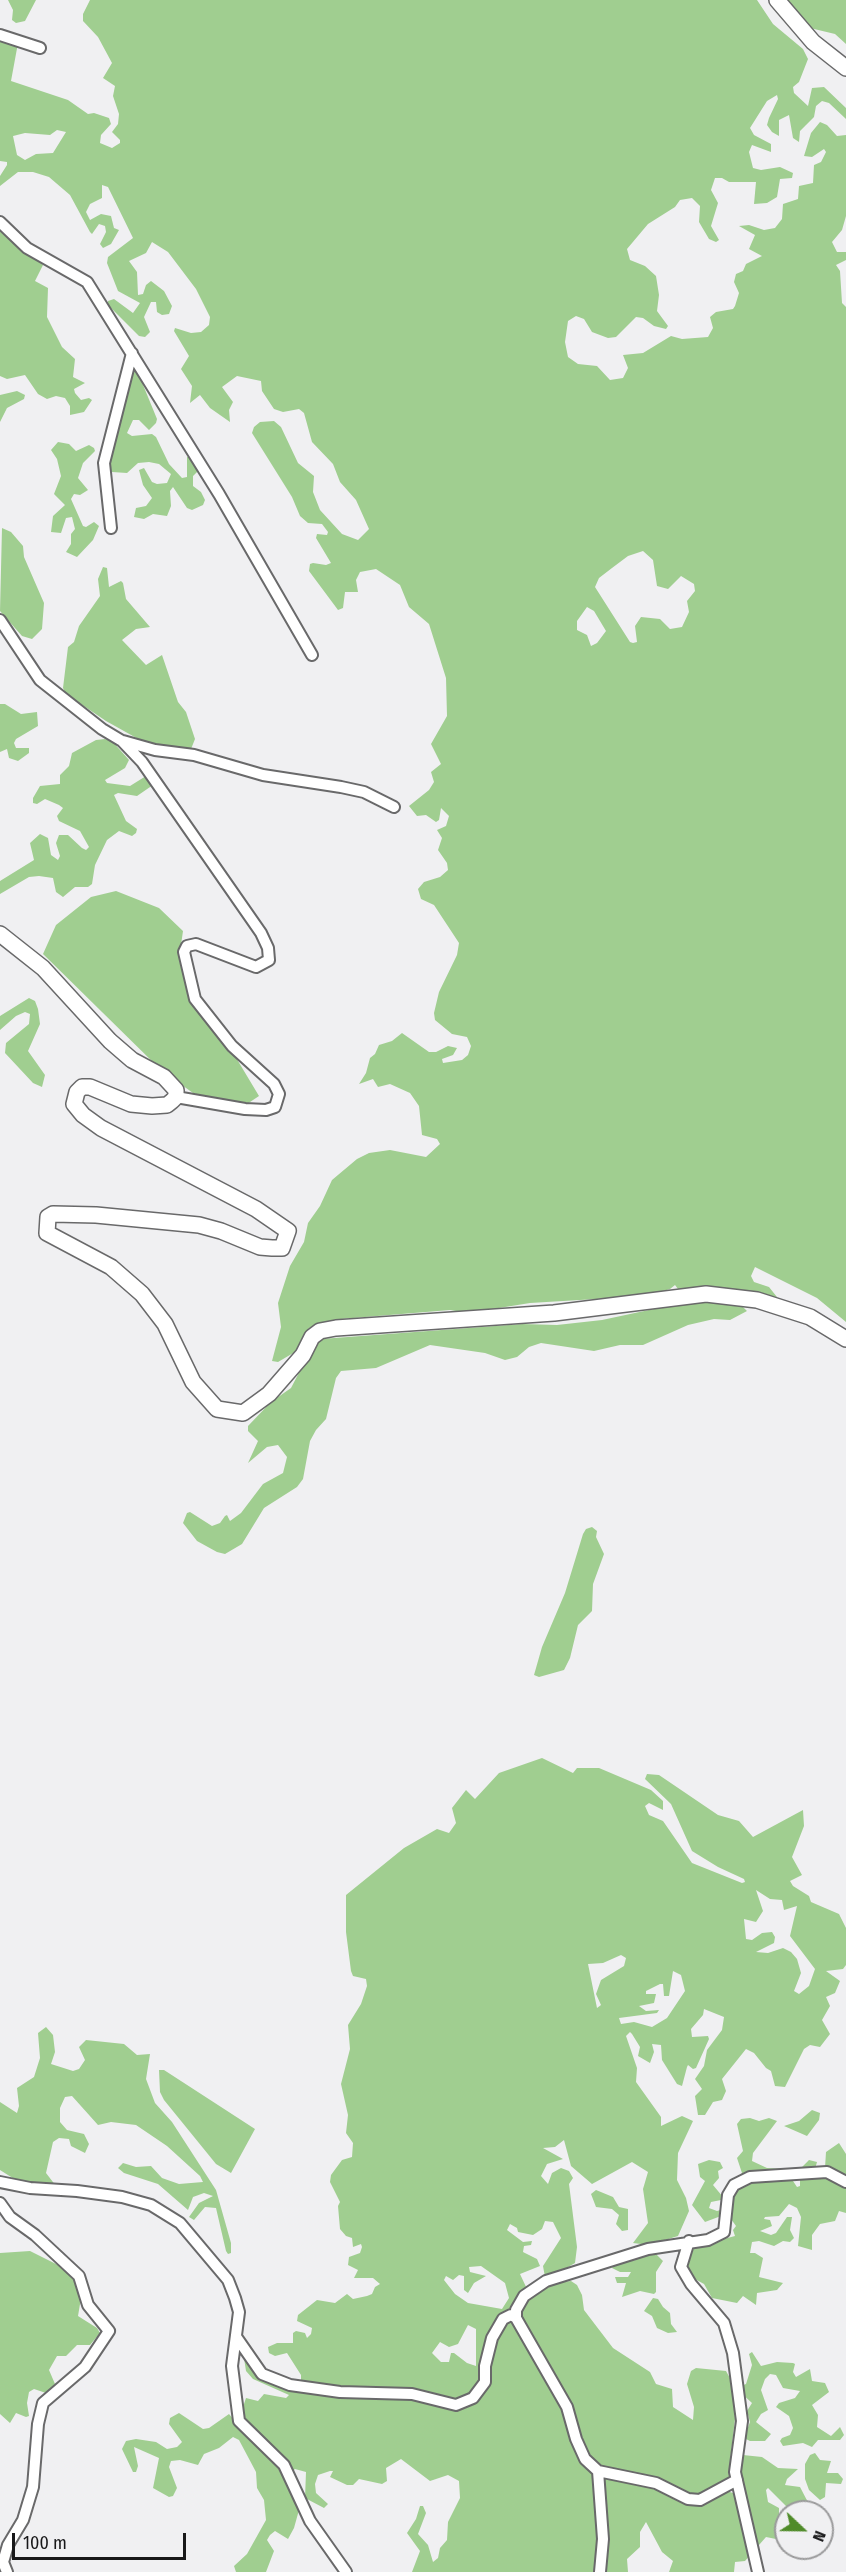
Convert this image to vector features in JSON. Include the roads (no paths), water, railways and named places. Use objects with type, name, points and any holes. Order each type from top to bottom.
[{"type":"street","points":[[777,0],[813,42],[846,68]]},
{"type":"street","points":[[0,35],[40,48]]},
{"type":"street","points":[[0,222],[27,248],[87,282],[219,494],[312,655]]},
{"type":"street","points":[[111,528],[104,463],[132,353]]},
{"type":"street","points":[[0,620],[40,680],[102,729],[122,741],[155,750],[194,755],[263,775],[364,792],[394,807]]},
{"type":"street","points":[[122,741],[165,793],[268,948],[269,960],[256,967],[196,944],[187,946],[184,952],[195,999],[232,1046],[274,1084],[279,1094],[275,1107],[266,1110],[245,1109],[176,1097]]},
{"type":"street","points":[[0,934],[43,968],[110,1041],[132,1060],[171,1083],[176,1097]]},
{"type":"street","points":[[176,1097],[167,1105],[131,1104],[90,1087],[82,1087],[77,1092],[74,1104],[83,1115],[101,1128],[174,1164],[275,1221],[288,1231],[282,1248],[260,1247],[199,1225],[96,1215],[53,1214],[48,1218],[47,1233],[111,1267],[142,1294],[165,1324],[193,1382],[217,1409],[243,1413],[268,1394],[303,1355],[312,1337],[320,1331],[336,1328],[554,1313],[706,1294],[757,1300],[810,1317],[846,1339]]},
{"type":"street","points":[[737,2480],[700,2500],[688,2499],[656,2483],[598,2471],[585,2459],[576,2439],[567,2407],[516,2318],[516,2310],[524,2296],[546,2281],[648,2249],[689,2241],[708,2240],[724,2232],[728,2195],[734,2185],[750,2177],[827,2172],[846,2182]]},
{"type":"street","points":[[0,2182],[30,2188],[122,2197],[150,2205],[180,2223],[228,2280],[239,2312],[232,2366],[239,2421],[284,2465],[310,2521],[346,2572]]},
{"type":"street","points":[[0,2203],[10,2217],[35,2235],[79,2276],[88,2305],[109,2331],[85,2367],[43,2403],[38,2424],[33,2487],[23,2520],[8,2545],[3,2562],[7,2572]]},
{"type":"street","points":[[689,2241],[681,2267],[691,2284],[724,2323],[733,2353],[742,2421],[735,2458],[737,2480],[758,2572]]},
{"type":"street","points":[[237,2338],[262,2374],[290,2385],[340,2392],[412,2394],[456,2405],[473,2398],[485,2382],[484,2366],[492,2338],[503,2319],[511,2315],[516,2318]]},
{"type":"street","points":[[598,2471],[603,2539],[600,2572]]}]
